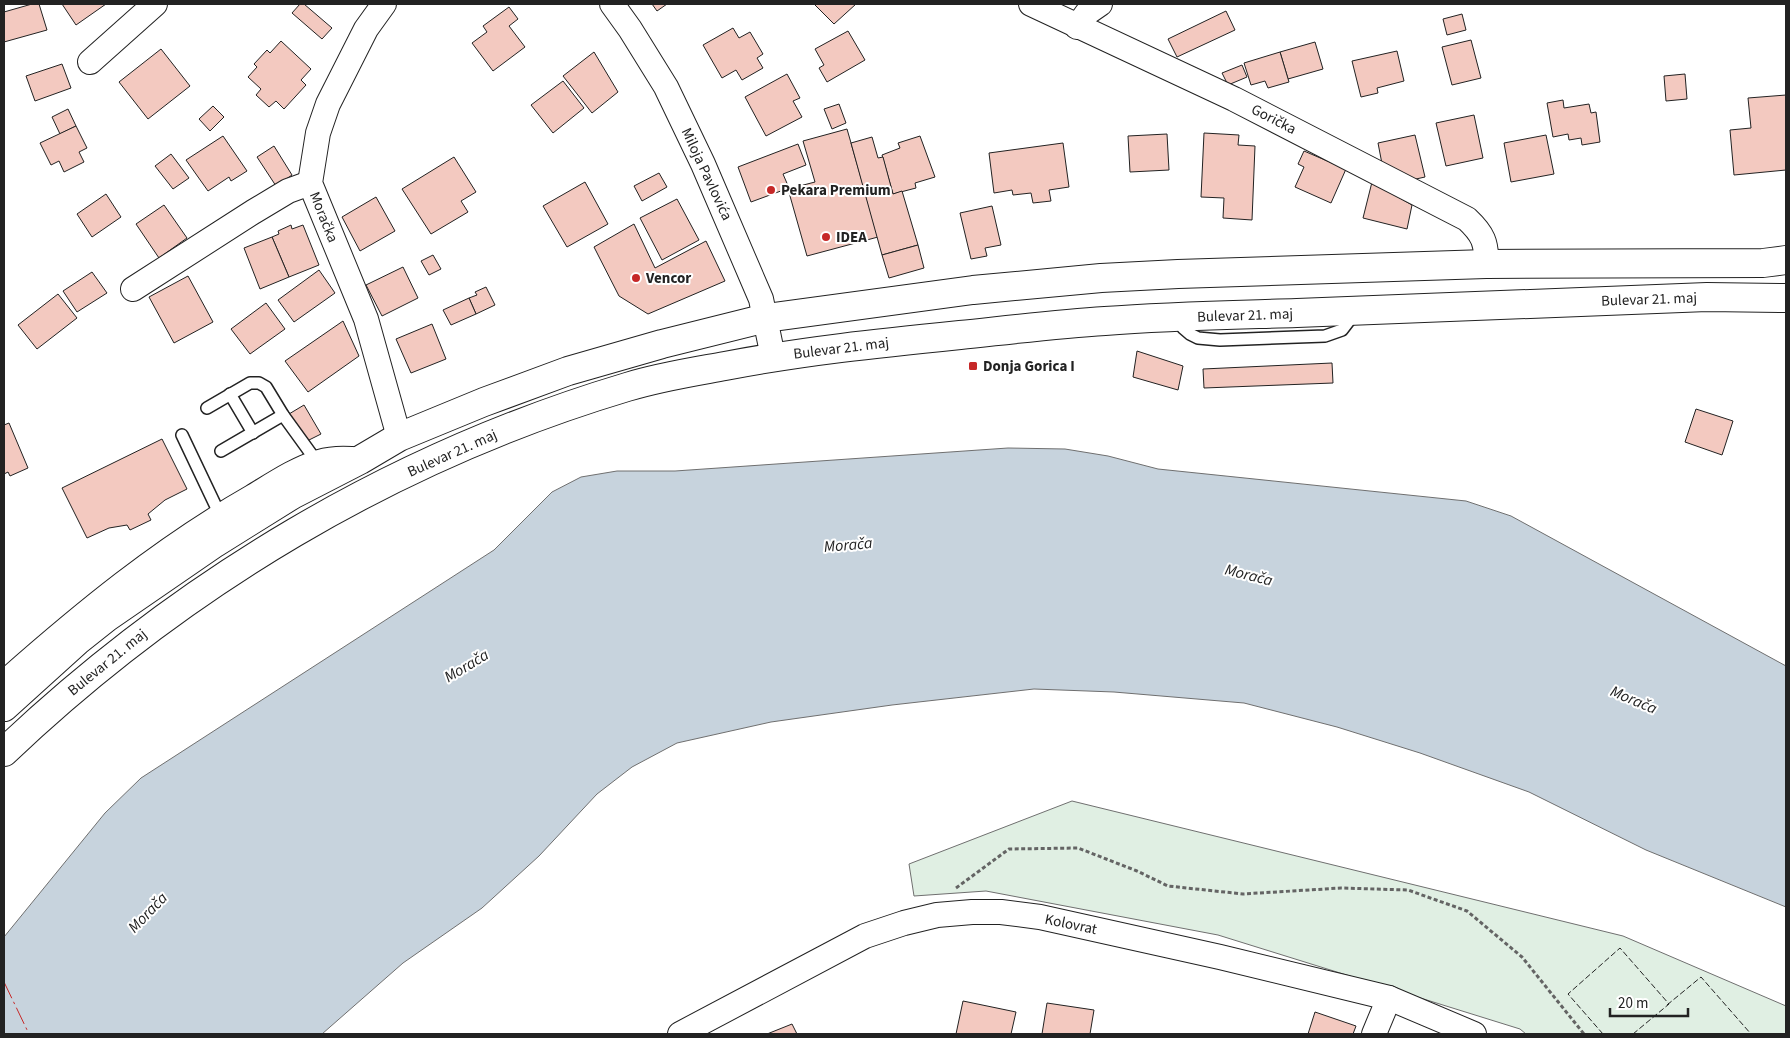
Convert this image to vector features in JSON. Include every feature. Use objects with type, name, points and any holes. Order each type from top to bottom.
[{"type":"main road","points":[[4,707],[77,641],[106,618],[215,542],[292,495],[360,460],[398,437],[492,398],[575,369],[635,351],[766,318],[973,290],[1101,278],[1486,264],[1763,263],[1786,260]]},
{"type":"main road","points":[[1178,274],[1180,318]]},
{"type":"main road","name":"Bulevar 21. maj","points":[[4,752],[87,677],[183,603],[253,557],[379,486],[490,435],[538,416],[671,376],[773,357],[875,344],[1096,322],[1707,297],[1786,298]]},
{"type":"street","points":[[90,62],[155,4]]},
{"type":"street","name":"Moračka","points":[[384,4],[366,29],[328,104],[318,133],[310,183],[366,319],[398,437]]},
{"type":"street","name":"Miloja Pavlovića","points":[[612,4],[666,87],[691,138],[761,299],[773,357]]},
{"type":"street","name":"Gorička","points":[[1031,4],[1234,99],[1467,219],[1476,227],[1484,239],[1487,250],[1486,264]]},
{"type":"street","points":[[1077,26],[1087,13],[1100,4]]},
{"type":"street","points":[[133,289],[253,212],[288,192],[310,183]]},
{"type":"street","points":[[4,683],[82,615],[157,557],[220,515],[317,462],[344,458],[360,460]]},
{"type":"street","name":"Kolovrat","points":[[680,1034],[865,936],[928,917],[972,912],[1001,912],[1040,917],[1220,956],[1388,998],[1474,1034]]},
{"type":"street","points":[[1374,1034],[1388,998]]},
{"type":"lane","points":[[207,408],[250,383],[259,383],[266,387],[283,415],[317,462]]},
{"type":"lane","points":[[230,394],[252,433]]},
{"type":"lane","points":[[221,451],[283,415]]},
{"type":"lane","points":[[182,435],[220,515]]},
{"type":"path","points":[[928,917],[948,894],[1009,849],[1078,848],[1137,871],[1168,886],[1243,894],[1340,888],[1408,890],[1467,912],[1474,917],[1522,957],[1584,1034]]},
{"type":"green space","points":[[1072,801],[1623,936],[1786,1006],[1786,1034],[1526,1034],[1520,1029],[1218,935],[986,891],[914,896],[909,864]]},
{"type":"water","name":"Morača","points":[[1008,448],[1065,449],[1108,456],[1158,469],[1466,501],[1511,516],[1786,666],[1786,907],[1646,850],[1529,792],[1420,753],[1337,727],[1244,703],[1114,692],[1034,689],[892,705],[771,722],[677,743],[632,767],[597,794],[539,856],[482,908],[403,963],[322,1034],[4,1034],[4,937],[105,813],[141,778],[494,550],[552,492],[581,477],[617,471],[675,471]]},
{"type":"building","points":[[32,4],[39,4],[47,30],[4,42],[4,12]]},
{"type":"building","points":[[62,4],[106,4],[76,25]]},
{"type":"building","points":[[300,4],[304,4],[332,28],[322,39],[292,13]]},
{"type":"building","points":[[652,4],[667,4],[657,11]]},
{"type":"building","points":[[814,4],[856,4],[834,24]]},
{"type":"building","points":[[509,7],[518,19],[509,26],[525,47],[493,71],[472,43],[487,32],[483,26]]},
{"type":"building","points":[[1226,11],[1235,30],[1177,57],[1168,39]]},
{"type":"building","points":[[1462,14],[1466,30],[1447,35],[1443,19]]},
{"type":"building","points":[[733,28],[739,38],[750,32],[763,54],[757,58],[763,68],[742,80],[736,70],[722,78],[703,45]]},
{"type":"building","points":[[848,31],[865,60],[827,82],[819,68],[824,65],[815,49]]},
{"type":"building","points":[[1471,40],[1481,78],[1452,85],[1442,47]]},
{"type":"building","points":[[281,41],[311,69],[301,80],[306,85],[284,109],[276,101],[269,107],[256,95],[261,89],[248,77],[257,67],[254,64],[267,50],[270,53]]},
{"type":"building","points":[[1315,42],[1323,69],[1288,79],[1280,52]]},
{"type":"building","points":[[161,49],[190,86],[148,119],[119,82]]},
{"type":"building","points":[[1397,51],[1404,81],[1377,88],[1378,93],[1361,97],[1352,61]]},
{"type":"building","points":[[594,52],[618,92],[592,113],[563,76]]},
{"type":"building","points":[[1280,52],[1289,82],[1268,88],[1265,81],[1251,85],[1244,63]]},
{"type":"building","points":[[62,64],[71,88],[35,101],[26,76]]},
{"type":"building","points":[[1242,65],[1247,77],[1228,85],[1222,73]]},
{"type":"building","points":[[787,74],[800,98],[793,101],[802,117],[766,136],[745,97]]},
{"type":"building","points":[[1685,74],[1687,99],[1666,101],[1664,76]]},
{"type":"building","points":[[563,81],[584,108],[553,133],[531,105]]},
{"type":"building","points":[[1786,95],[1786,170],[1734,175],[1730,130],[1751,128],[1748,98]]},
{"type":"building","points":[[1563,100],[1564,108],[1589,104],[1591,113],[1596,112],[1600,142],[1582,145],[1581,138],[1569,140],[1568,134],[1553,137],[1547,103]]},
{"type":"building","points":[[839,104],[846,123],[832,129],[824,109]]},
{"type":"building","points":[[213,106],[224,117],[210,131],[199,119]]},
{"type":"building","points":[[68,109],[76,126],[60,134],[52,117]]},
{"type":"building","points":[[1474,115],[1483,158],[1446,166],[1436,123]]},
{"type":"building","points":[[76,126],[87,148],[79,152],[84,162],[64,172],[59,161],[51,165],[40,143]]},
{"type":"building","points":[[847,129],[878,237],[807,256],[788,189],[815,182],[803,141]]},
{"type":"building","points":[[1204,133],[1239,135],[1238,145],[1255,146],[1252,220],[1223,218],[1224,198],[1201,197]]},
{"type":"building","points":[[1167,134],[1169,170],[1130,172],[1128,136]]},
{"type":"building","points":[[1415,135],[1425,177],[1407,181],[1383,169],[1378,143]]},
{"type":"building","points":[[1546,135],[1554,174],[1511,182],[1504,143]]},
{"type":"building","points":[[223,136],[247,171],[231,181],[229,177],[208,191],[186,160]]},
{"type":"building","points":[[920,136],[935,177],[915,183],[916,188],[893,194],[882,155],[900,148],[898,143]]},
{"type":"building","points":[[872,137],[878,158],[883,157],[893,194],[902,191],[918,245],[882,255],[851,143]]},
{"type":"building","points":[[1063,143],[1069,187],[1049,190],[1051,201],[1033,203],[1031,193],[1013,195],[1012,190],[994,193],[989,153]]},
{"type":"building","points":[[798,144],[806,165],[783,174],[789,188],[751,202],[738,167]]},
{"type":"building","points":[[274,146],[292,175],[276,186],[257,157]]},
{"type":"building","points":[[1304,151],[1346,169],[1331,203],[1295,187],[1304,167],[1298,164]]},
{"type":"building","points":[[171,154],[189,178],[173,189],[155,166]]},
{"type":"building","points":[[454,157],[476,192],[461,201],[468,212],[431,234],[402,189]]},
{"type":"building","points":[[659,173],[667,187],[642,201],[634,186]]},
{"type":"building","points":[[585,182],[608,224],[567,247],[543,206]]},
{"type":"building","points":[[1372,182],[1412,205],[1407,229],[1363,218]]},
{"type":"building","points":[[106,194],[121,217],[92,237],[77,214]]},
{"type":"building","points":[[376,197],[395,231],[360,251],[342,217]]},
{"type":"building","points":[[677,199],[699,240],[662,260],[640,218]]},
{"type":"building","points":[[164,205],[187,238],[159,258],[136,224]]},
{"type":"building","points":[[992,206],[1001,245],[985,248],[987,256],[971,259],[960,213]]},
{"type":"building","points":[[634,224],[655,268],[706,241],[725,281],[648,314],[619,296],[594,247]]},
{"type":"building","points":[[291,225],[292,229],[303,225],[319,265],[289,277],[272,237],[279,234],[278,231]]},
{"type":"building","points":[[272,237],[289,277],[260,289],[244,248]]},
{"type":"building","points":[[918,245],[924,268],[889,278],[882,255]]},
{"type":"building","points":[[433,255],[441,269],[429,275],[421,261]]},
{"type":"building","points":[[403,267],[418,298],[382,316],[366,285]]},
{"type":"building","points":[[319,270],[335,293],[294,322],[278,300]]},
{"type":"building","points":[[92,272],[107,293],[77,312],[63,291]]},
{"type":"building","points":[[188,276],[213,322],[174,343],[149,297]]},
{"type":"building","points":[[486,287],[495,305],[476,314],[469,298],[477,295],[475,292]]},
{"type":"building","points":[[58,294],[77,318],[37,349],[18,325]]},
{"type":"building","points":[[469,298],[476,314],[451,325],[443,310]]},
{"type":"building","points":[[266,303],[285,329],[250,354],[231,329]]},
{"type":"building","points":[[343,321],[359,356],[308,392],[285,361]]},
{"type":"building","points":[[432,324],[446,359],[411,373],[396,339]]},
{"type":"building","points":[[1137,351],[1183,366],[1178,390],[1133,377]]},
{"type":"building","points":[[1332,363],[1333,383],[1204,388],[1203,369]]},
{"type":"building","points":[[304,405],[321,434],[305,442],[289,414]]},
{"type":"building","points":[[1696,409],[1733,421],[1722,455],[1685,442]]},
{"type":"building","points":[[9,423],[28,468],[10,476],[8,472],[4,474],[4,425]]},
{"type":"building","points":[[162,439],[187,489],[165,500],[148,514],[151,520],[130,530],[127,525],[109,528],[87,538],[62,488]]},
{"type":"building","points":[[963,1001],[1016,1012],[1011,1034],[956,1034]]},
{"type":"building","points":[[1047,1003],[1094,1010],[1090,1034],[1042,1034]]},
{"type":"building","points":[[1315,1012],[1356,1026],[1353,1034],[1308,1034]]},
{"type":"building","points":[[792,1024],[797,1034],[767,1034]]},
{"type":"fence","points":[[1603,1034],[1568,994],[1620,948],[1669,1004],[1633,1034]]},
{"type":"fence","points":[[1667,1005],[1701,977],[1751,1034]]},
{"type":"power","points":[[4,982],[29,1034]]},
{"type":"place","name":"Pekara Premium","points":[[771,190]]},
{"type":"place","name":"IDEA","points":[[826,237]]},
{"type":"place","name":"Vencor","points":[[636,278]]},
{"type":"place","name":"Donja Gorica I","points":[[973,366]]}]
